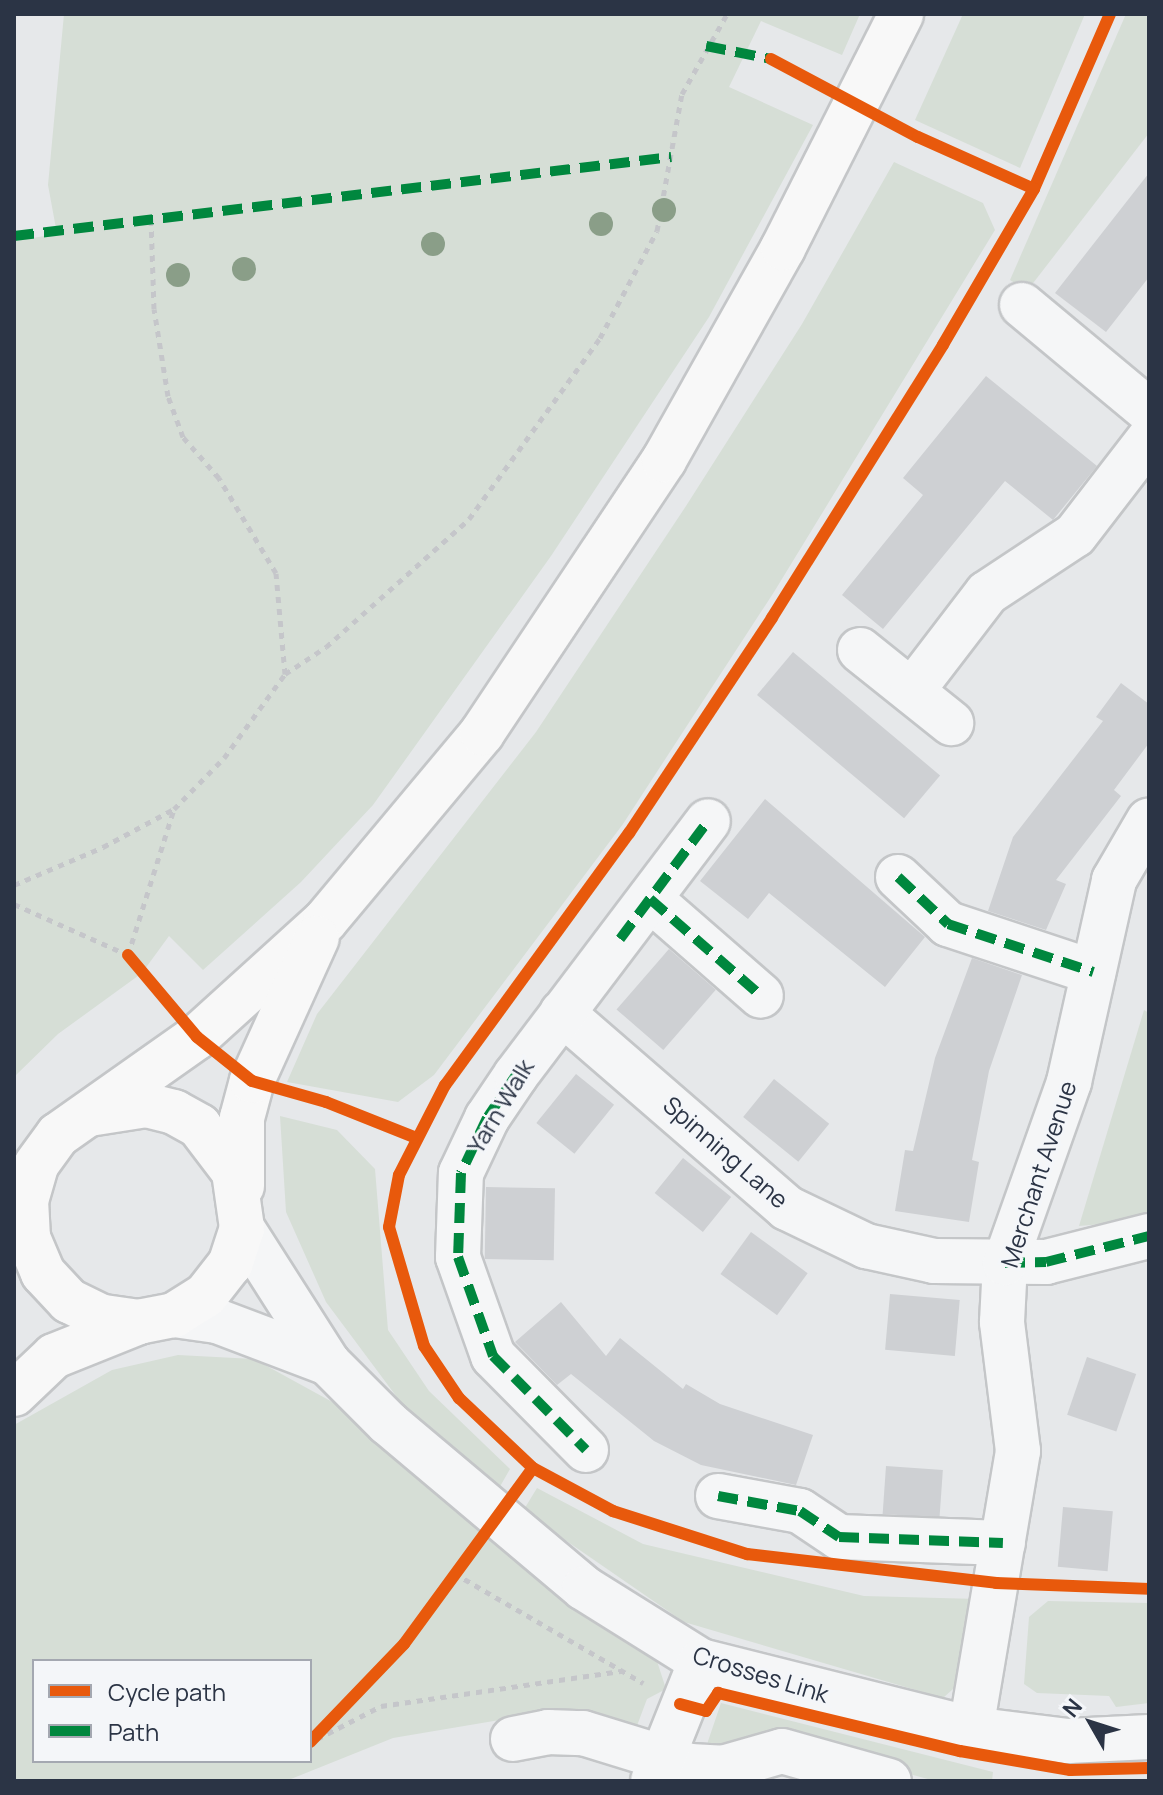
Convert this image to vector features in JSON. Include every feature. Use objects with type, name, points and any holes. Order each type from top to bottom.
[{"type":"main road","points":[[14,1260],[36,1165],[58,1135],[197,1037],[325,921],[482,733],[664,460],[783,248],[901,14]]},
{"type":"main road","points":[[14,1394],[54,1356],[156,1318],[214,1285],[230,1264],[242,1214],[242,1118],[252,1081],[325,921]]},
{"type":"main road","points":[[89,1114],[146,1105],[199,1126],[234,1172],[242,1214]]},
{"type":"main road","points":[[26,1201],[28,1238],[43,1273],[80,1306],[102,1317],[156,1318]]},
{"type":"street","points":[[1022,305],[1149,411]]},
{"type":"street","points":[[912,691],[987,593],[1075,535],[1149,439]]},
{"type":"street","points":[[860,650],[951,723]]},
{"type":"street","name":"Merchant Avenue","points":[[971,1729],[1018,1451],[1002,1322],[1005,1263],[1069,1082],[1114,880],[1149,820]]},
{"type":"street","name":"Yarn Walk","points":[[586,1450],[493,1356],[458,1257],[461,1173],[487,1118],[562,1013],[708,821]]},
{"type":"street","points":[[898,877],[948,924],[1093,972]]},
{"type":"street","points":[[650,899],[761,996]]},
{"type":"street","name":"Spinning Lane","points":[[562,1013],[787,1208],[866,1246],[934,1261],[1046,1262],[1149,1236]]},
{"type":"street","points":[[242,1214],[328,1363]]},
{"type":"street","points":[[156,1318],[217,1321],[328,1363]]},
{"type":"street","name":"Crosses Link","points":[[328,1363],[388,1423],[584,1588],[701,1661],[971,1729],[1068,1741],[1149,1737]]},
{"type":"street","points":[[718,1496],[800,1511],[839,1537],[1003,1543]]},
{"type":"street","points":[[657,1769],[680,1704],[701,1661]]},
{"type":"street","points":[[513,1739],[548,1732],[583,1733],[657,1769],[723,1768],[782,1751],[889,1781]]},
{"type":"path","points":[[14,885],[103,847],[174,809],[224,758],[285,674],[326,647],[469,519],[600,338],[657,231],[682,94],[727,14]]},
{"type":"path","points":[[151,219],[154,309],[168,396],[183,437],[219,478],[276,573],[285,674]]},
{"type":"path","points":[[14,904],[132,960],[174,809]]},
{"type":"path","points":[[446,1584],[498,1517]]},
{"type":"path","points":[[454,1573],[680,1704]]},
{"type":"path","points":[[314,1740],[381,1706],[622,1671]]},
{"type":"path","points":[[314,1740],[346,1707]]},
{"type":"shaded area","points":[[64,14],[860,14],[842,55],[761,21],[729,87],[813,125],[709,317],[551,556],[373,805],[301,882],[203,970],[169,936],[142,973],[58,1034],[14,1077],[14,241],[57,234],[48,185]]},
{"type":"shaded area","points":[[963,14],[1085,14],[1020,168],[915,120]]},
{"type":"shaded area","points":[[1126,14],[1149,14],[1149,133],[1027,291],[1010,280]]},
{"type":"shaded area","points":[[894,162],[983,203],[995,230],[774,592],[623,824],[434,1075],[398,1102],[287,1082],[317,1014],[536,732],[686,506],[802,324]]},
{"type":"shaded area","points":[[1144,1010],[1149,1013],[1149,1220],[1079,1226]]},
{"type":"shaded area","points":[[280,1116],[337,1130],[375,1169],[388,1330],[429,1391],[510,1469],[498,1490],[405,1408],[326,1302],[286,1212]]},
{"type":"shaded area","points":[[178,1355],[254,1359],[336,1404],[465,1516],[656,1658],[666,1689],[647,1699],[635,1731],[547,1712],[393,1738],[286,1781],[14,1781],[14,1425],[112,1370]]},
{"type":"shaded area","points":[[537,1488],[643,1544],[864,1596],[978,1599],[962,1681],[943,1698],[684,1622],[523,1511]]},
{"type":"shaded area","points":[[1048,1601],[1149,1603],[1149,1703],[1116,1707],[1109,1696],[1037,1693],[1024,1684],[1029,1617]]},
{"type":"shaded area","points":[[721,1703],[993,1772],[992,1781],[935,1781],[775,1737],[705,1750]]},
{"type":"building","points":[[1149,173],[1149,277],[1106,332],[1055,293]]},
{"type":"building","points":[[986,376],[1097,466],[1053,520],[1005,481],[883,629],[842,595],[923,495],[903,478]]},
{"type":"building","points":[[793,652],[940,775],[904,818],[757,695]]},
{"type":"building","points":[[1121,683],[1149,704],[1149,743],[1114,790],[1121,796],[1056,880],[1066,884],[1046,930],[988,911],[1013,837],[1103,721],[1096,717]]},
{"type":"building","points":[[765,799],[925,937],[885,987],[769,893],[748,919],[700,881]]},
{"type":"building","points":[[669,949],[716,990],[663,1050],[617,1009]]},
{"type":"building","points":[[972,958],[1022,975],[989,1071],[972,1160],[979,1162],[969,1222],[895,1211],[905,1150],[913,1151],[935,1058]]},
{"type":"building","points":[[576,1074],[614,1105],[574,1154],[536,1123]]},
{"type":"building","points":[[774,1079],[829,1124],[798,1162],[743,1117]]},
{"type":"building","points":[[683,1158],[731,1197],[703,1232],[655,1193]]},
{"type":"building","points":[[486,1187],[555,1188],[554,1260],[485,1259]]},
{"type":"building","points":[[751,1232],[808,1273],[777,1315],[720,1274]]},
{"type":"building","points":[[890,1294],[960,1300],[955,1356],[885,1350]]},
{"type":"building","points":[[561,1302],[606,1356],[620,1338],[683,1389],[686,1384],[720,1404],[813,1435],[796,1485],[701,1465],[654,1441],[571,1374],[557,1385],[515,1342]]},
{"type":"building","points":[[1087,1357],[1136,1374],[1116,1432],[1067,1415]]},
{"type":"building","points":[[886,1466],[943,1470],[940,1518],[883,1514]]},
{"type":"building","points":[[1063,1507],[1113,1511],[1108,1571],[1058,1567]]},
{"type":"marked path","points":[[706,46],[771,59]]},
{"type":"marked path","points":[[14,236],[671,157]]},
{"type":"marked path","points":[[620,939],[708,821]]},
{"type":"marked path","points":[[898,877],[948,924],[1093,972]]},
{"type":"marked path","points":[[650,899],[761,996]]},
{"type":"marked path","points":[[516,1075],[487,1118],[461,1173],[458,1257],[493,1356],[586,1450]]},
{"type":"marked path","points":[[1005,1263],[1046,1262],[1149,1236]]},
{"type":"marked path","points":[[718,1496],[800,1511],[839,1537],[1003,1543]]},
{"type":"cycle path","points":[[1110,14],[1034,189],[943,345],[772,618],[629,833],[445,1085],[399,1175],[389,1227],[424,1346],[459,1398],[533,1468],[613,1511],[747,1554],[996,1583],[1149,1589]]},
{"type":"cycle path","points":[[771,59],[918,137],[1034,189]]},
{"type":"cycle path","points":[[128,955],[197,1037],[252,1081],[326,1102],[414,1137]]},
{"type":"cycle path","points":[[312,1740],[404,1644],[533,1468]]},
{"type":"cycle path","points":[[680,1704],[706,1711],[718,1693],[960,1751],[1070,1770],[1149,1768]]}]
